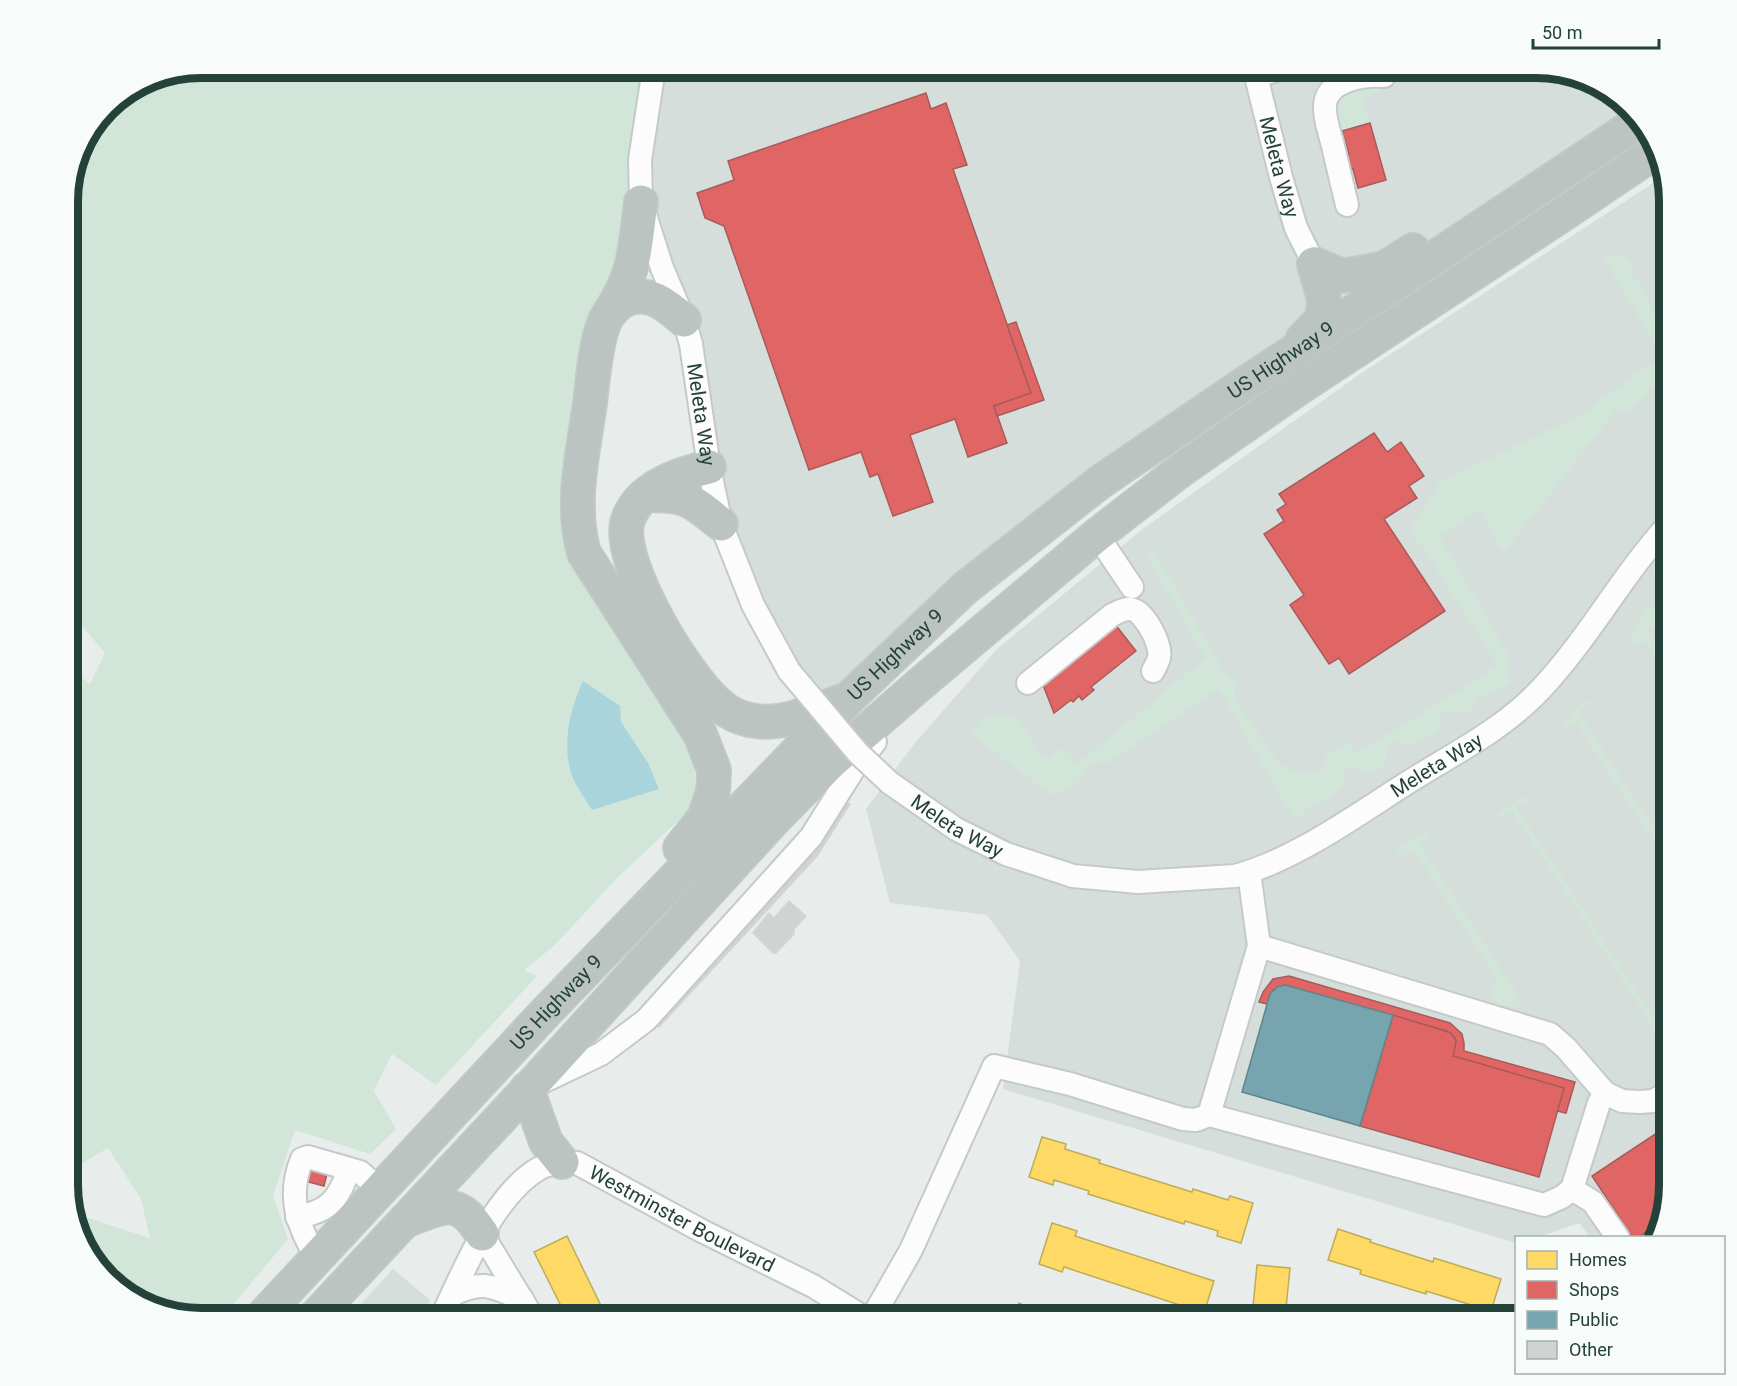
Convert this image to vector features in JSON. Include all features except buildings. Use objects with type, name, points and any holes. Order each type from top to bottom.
[{"type":"highway","name":"US Highway 9","points":[[270,1308],[545,1012],[847,700],[965,588],[1101,483],[1234,391],[1633,125]]},
{"type":"highway","name":"US Highway 9","points":[[323,1308],[771,823],[832,761],[919,685],[1097,535],[1181,470],[1279,402],[1650,155]]},
{"type":"highway","points":[[1626,171],[1652,159]]},
{"type":"highway","points":[[1314,264],[1344,276],[1385,268],[1521,179],[1580,161]]},
{"type":"highway","points":[[545,1012],[704,818],[712,792],[714,770],[700,734],[584,553],[578,532],[577,497],[592,384],[603,325],[622,295],[634,263],[641,202]]},
{"type":"highway","points":[[1234,391],[1301,340],[1322,319],[1324,299],[1314,264]]},
{"type":"highway","points":[[610,312],[626,299],[645,296],[664,304],[684,320]]},
{"type":"highway","points":[[709,467],[674,477],[647,495],[633,509],[625,530],[629,556],[647,600],[662,626],[680,656],[710,696],[721,707],[735,715],[749,720],[778,722],[847,700]]},
{"type":"highway","points":[[647,495],[685,498],[721,524]]},
{"type":"highway","points":[[527,1089],[546,1142],[562,1162]]},
{"type":"highway","points":[[402,1222],[444,1206],[457,1209],[465,1214],[482,1234]]},
{"type":"street","name":"Meleta Way","points":[[652,78],[640,160],[641,202],[662,268],[684,320],[691,344],[709,467],[721,524],[753,605],[789,670],[858,753],[890,783],[956,829],[1006,854],[1073,876],[1138,882],[1236,876],[1312,843],[1496,729],[1540,691],[1566,660],[1647,548],[1659,535]]},
{"type":"street","name":"Meleta Way","points":[[1257,78],[1281,177],[1296,228],[1314,264]]},
{"type":"street","points":[[1347,205],[1324,104],[1337,84],[1358,78]]},
{"type":"street","points":[[1097,535],[1132,587]]},
{"type":"street","points":[[1028,683],[1112,615],[1122,610],[1132,609],[1142,615],[1159,644],[1159,658],[1153,670]]},
{"type":"street","points":[[1209,1114],[1258,946],[1249,872]]},
{"type":"street","points":[[1258,946],[1550,1034],[1566,1048],[1605,1093],[1622,1101],[1654,1101],[1659,1098]]},
{"type":"street","points":[[878,1308],[911,1250],[994,1066],[1070,1084],[1183,1119],[1196,1120],[1209,1114],[1544,1205],[1563,1197],[1572,1189],[1599,1103],[1605,1093]]},
{"type":"street","points":[[317,1258],[306,1240],[297,1217],[294,1183],[302,1159],[308,1157],[360,1172],[380,1190]]},
{"type":"street","points":[[446,1308],[482,1234],[508,1196],[542,1168],[562,1162]]},
{"type":"street","name":"Westminster Boulevard","points":[[562,1162],[577,1163],[702,1231],[813,1286],[849,1308]]},
{"type":"street","points":[[297,1217],[314,1215],[327,1206],[342,1191],[349,1168]]},
{"type":"street","points":[[1572,1189],[1593,1202],[1617,1236]]},
{"type":"street","points":[[482,1234],[527,1308]]},
{"type":"street","points":[[453,1294],[472,1285],[486,1285],[522,1299]]},
{"type":"shaded area","points":[[653,78],[1544,78],[1560,80],[1598,94],[1611,103],[1633,125],[1234,391],[823,713],[753,605],[641,202]]},
{"type":"shaded area","points":[[1657,180],[1659,201],[1659,1193],[1657,1209],[1647,1236],[1589,1236],[1579,1223],[1543,1236],[1515,1236],[1515,1243],[1003,1089],[1020,961],[987,915],[890,903],[866,809],[914,744],[997,649],[1144,528],[1360,374]]},
{"type":"shaded area","points":[[393,1269],[430,1300],[426,1308],[357,1308]]},
{"type":"green space","points":[[193,78],[640,78],[629,149],[630,263],[564,527],[695,745],[695,805],[617,878],[554,946],[524,970],[537,976],[436,1085],[392,1054],[374,1091],[396,1129],[370,1154],[295,1130],[273,1196],[288,1239],[230,1308],[177,1306],[154,1299],[133,1287],[103,1260],[82,1216],[150,1238],[141,1199],[108,1148],[78,1166],[78,675],[90,684],[105,653],[78,622],[78,193],[82,169],[94,140],[103,126],[126,103],[139,94],[177,80]]},
{"type":"green space","points":[[1378,86],[1380,91],[1362,97],[1370,123],[1339,132],[1334,104],[1345,90]]},
{"type":"green space","points":[[1613,254],[1624,256],[1630,261],[1632,275],[1640,283],[1659,324],[1659,352],[1604,258]]},
{"type":"green space","points":[[1659,357],[1659,382],[1633,408],[1626,412],[1616,410],[1505,551],[1500,550],[1480,509],[1440,537],[1509,656],[1507,672],[1510,678],[1509,683],[1477,700],[1469,711],[1443,713],[1440,717],[1441,728],[1424,739],[1405,746],[1392,738],[1385,752],[1387,758],[1379,768],[1370,771],[1347,766],[1342,769],[1345,784],[1325,800],[1307,809],[1303,815],[1293,818],[1219,689],[1110,762],[1091,765],[1074,784],[1051,795],[971,734],[983,717],[995,714],[1019,718],[1040,756],[1048,760],[1064,747],[1077,764],[1206,658],[1151,563],[1148,555],[1154,552],[1228,678],[1234,677],[1236,680],[1234,694],[1240,707],[1280,765],[1309,774],[1315,773],[1321,770],[1326,756],[1348,741],[1356,754],[1498,666],[1423,547],[1416,542],[1413,533],[1413,524],[1439,483],[1584,413]]},
{"type":"green space","points":[[1652,607],[1659,614],[1656,623],[1648,630],[1659,647],[1659,662],[1645,640],[1635,646],[1629,640],[1646,609]]},
{"type":"green space","points":[[1587,700],[1589,704],[1578,712],[1659,836],[1659,849],[1576,722],[1566,728],[1562,726],[1583,701]]},
{"type":"green space","points":[[1526,796],[1527,801],[1516,807],[1659,1025],[1659,1036],[1512,811],[1501,817],[1498,816],[1499,813]]},
{"type":"green space","points":[[1426,832],[1429,837],[1419,845],[1520,998],[1518,1008],[1496,1002],[1489,988],[1499,980],[1413,849],[1403,856],[1398,854],[1398,849]]},
{"type":"water","points":[[583,681],[620,706],[621,722],[648,763],[659,789],[592,810],[573,778],[567,749],[571,714]]}]
